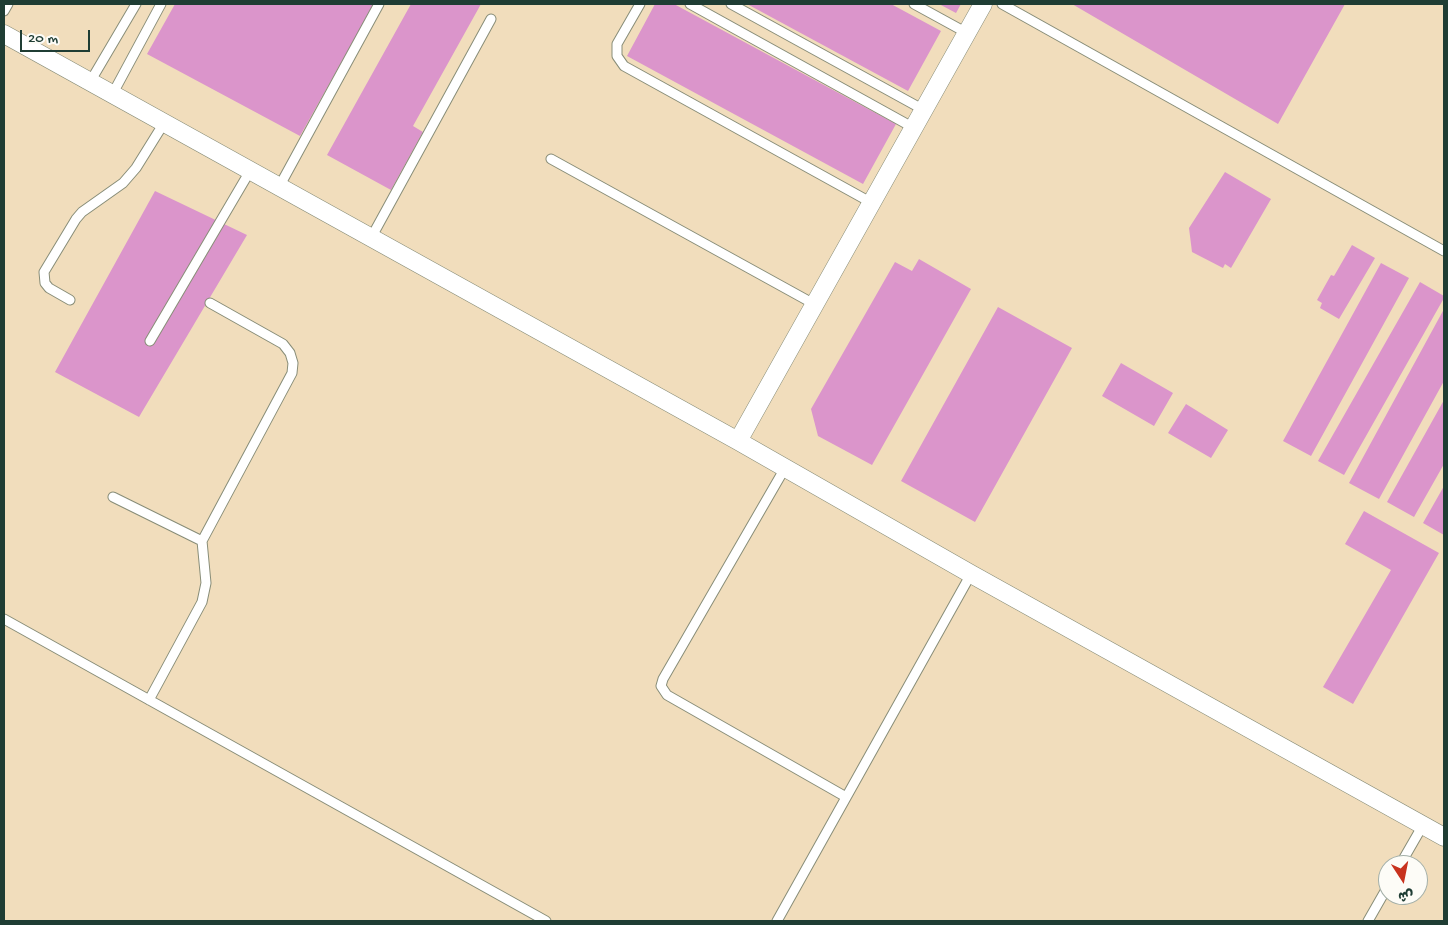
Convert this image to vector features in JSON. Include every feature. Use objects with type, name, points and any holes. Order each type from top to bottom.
[{"type":"street","points":[[738,441],[983,4]]},
{"type":"street","points":[[4,34],[738,441],[971,574],[1444,837]]},
{"type":"lane","points":[[4,10],[8,4]]},
{"type":"lane","points":[[90,82],[136,4]]},
{"type":"lane","points":[[112,95],[161,4]]},
{"type":"lane","points":[[279,187],[379,4]]},
{"type":"lane","points":[[640,4],[618,44],[617,56],[624,66],[872,203]]},
{"type":"lane","points":[[690,4],[914,128]]},
{"type":"lane","points":[[731,4],[924,110]]},
{"type":"lane","points":[[914,4],[967,33]]},
{"type":"lane","points":[[1002,4],[1444,251]]},
{"type":"lane","points":[[371,238],[491,19]]},
{"type":"lane","points":[[70,300],[49,288],[45,283],[44,272],[76,219],[82,212],[123,183],[136,168],[164,123]]},
{"type":"lane","points":[[551,158],[814,304]]},
{"type":"lane","points":[[150,341],[250,171]]},
{"type":"lane","points":[[149,700],[202,602],[206,583],[202,541],[289,378],[293,363],[290,353],[283,344],[210,303]]},
{"type":"lane","points":[[785,468],[663,679],[661,686],[667,695],[846,797]]},
{"type":"lane","points":[[113,497],[202,541]]},
{"type":"lane","points":[[777,921],[971,574]]},
{"type":"lane","points":[[4,619],[546,921]]},
{"type":"lane","points":[[1406,855],[1423,825]]},
{"type":"lane","points":[[1368,921],[1378,904]]},
{"type":"building","points":[[175,4],[374,4],[300,136],[147,54]]},
{"type":"building","points":[[411,4],[481,4],[413,126],[423,132],[391,190],[327,155]]},
{"type":"building","points":[[655,4],[674,4],[896,124],[863,184],[627,56]]},
{"type":"building","points":[[747,4],[891,4],[941,31],[908,91]]},
{"type":"building","points":[[939,4],[961,4],[956,13]]},
{"type":"building","points":[[1072,4],[1345,4],[1278,124]]},
{"type":"building","points":[[1225,172],[1271,199],[1231,268],[1225,264],[1223,268],[1192,252],[1189,228]]},
{"type":"building","points":[[155,191],[247,235],[139,417],[55,372]]},
{"type":"building","points":[[1352,245],[1375,258],[1339,319],[1320,308],[1322,303],[1317,300],[1331,275],[1334,276]]},
{"type":"building","points":[[919,259],[971,289],[872,465],[818,436],[811,409],[895,262],[912,271]]},
{"type":"building","points":[[1381,263],[1409,278],[1311,456],[1283,441]]},
{"type":"building","points":[[1420,282],[1444,296],[1444,298],[1344,475],[1318,461]]},
{"type":"building","points":[[998,307],[1072,348],[975,522],[901,481]]},
{"type":"building","points":[[1444,309],[1444,381],[1379,499],[1349,483]]},
{"type":"building","points":[[1121,363],[1173,393],[1154,426],[1102,396]]},
{"type":"building","points":[[1444,400],[1444,464],[1414,517],[1387,502]]},
{"type":"building","points":[[1186,404],[1228,430],[1211,458],[1168,433]]},
{"type":"building","points":[[1444,486],[1444,535],[1423,523]]},
{"type":"building","points":[[1364,511],[1439,553],[1353,704],[1323,687],[1391,570],[1345,544]]}]
